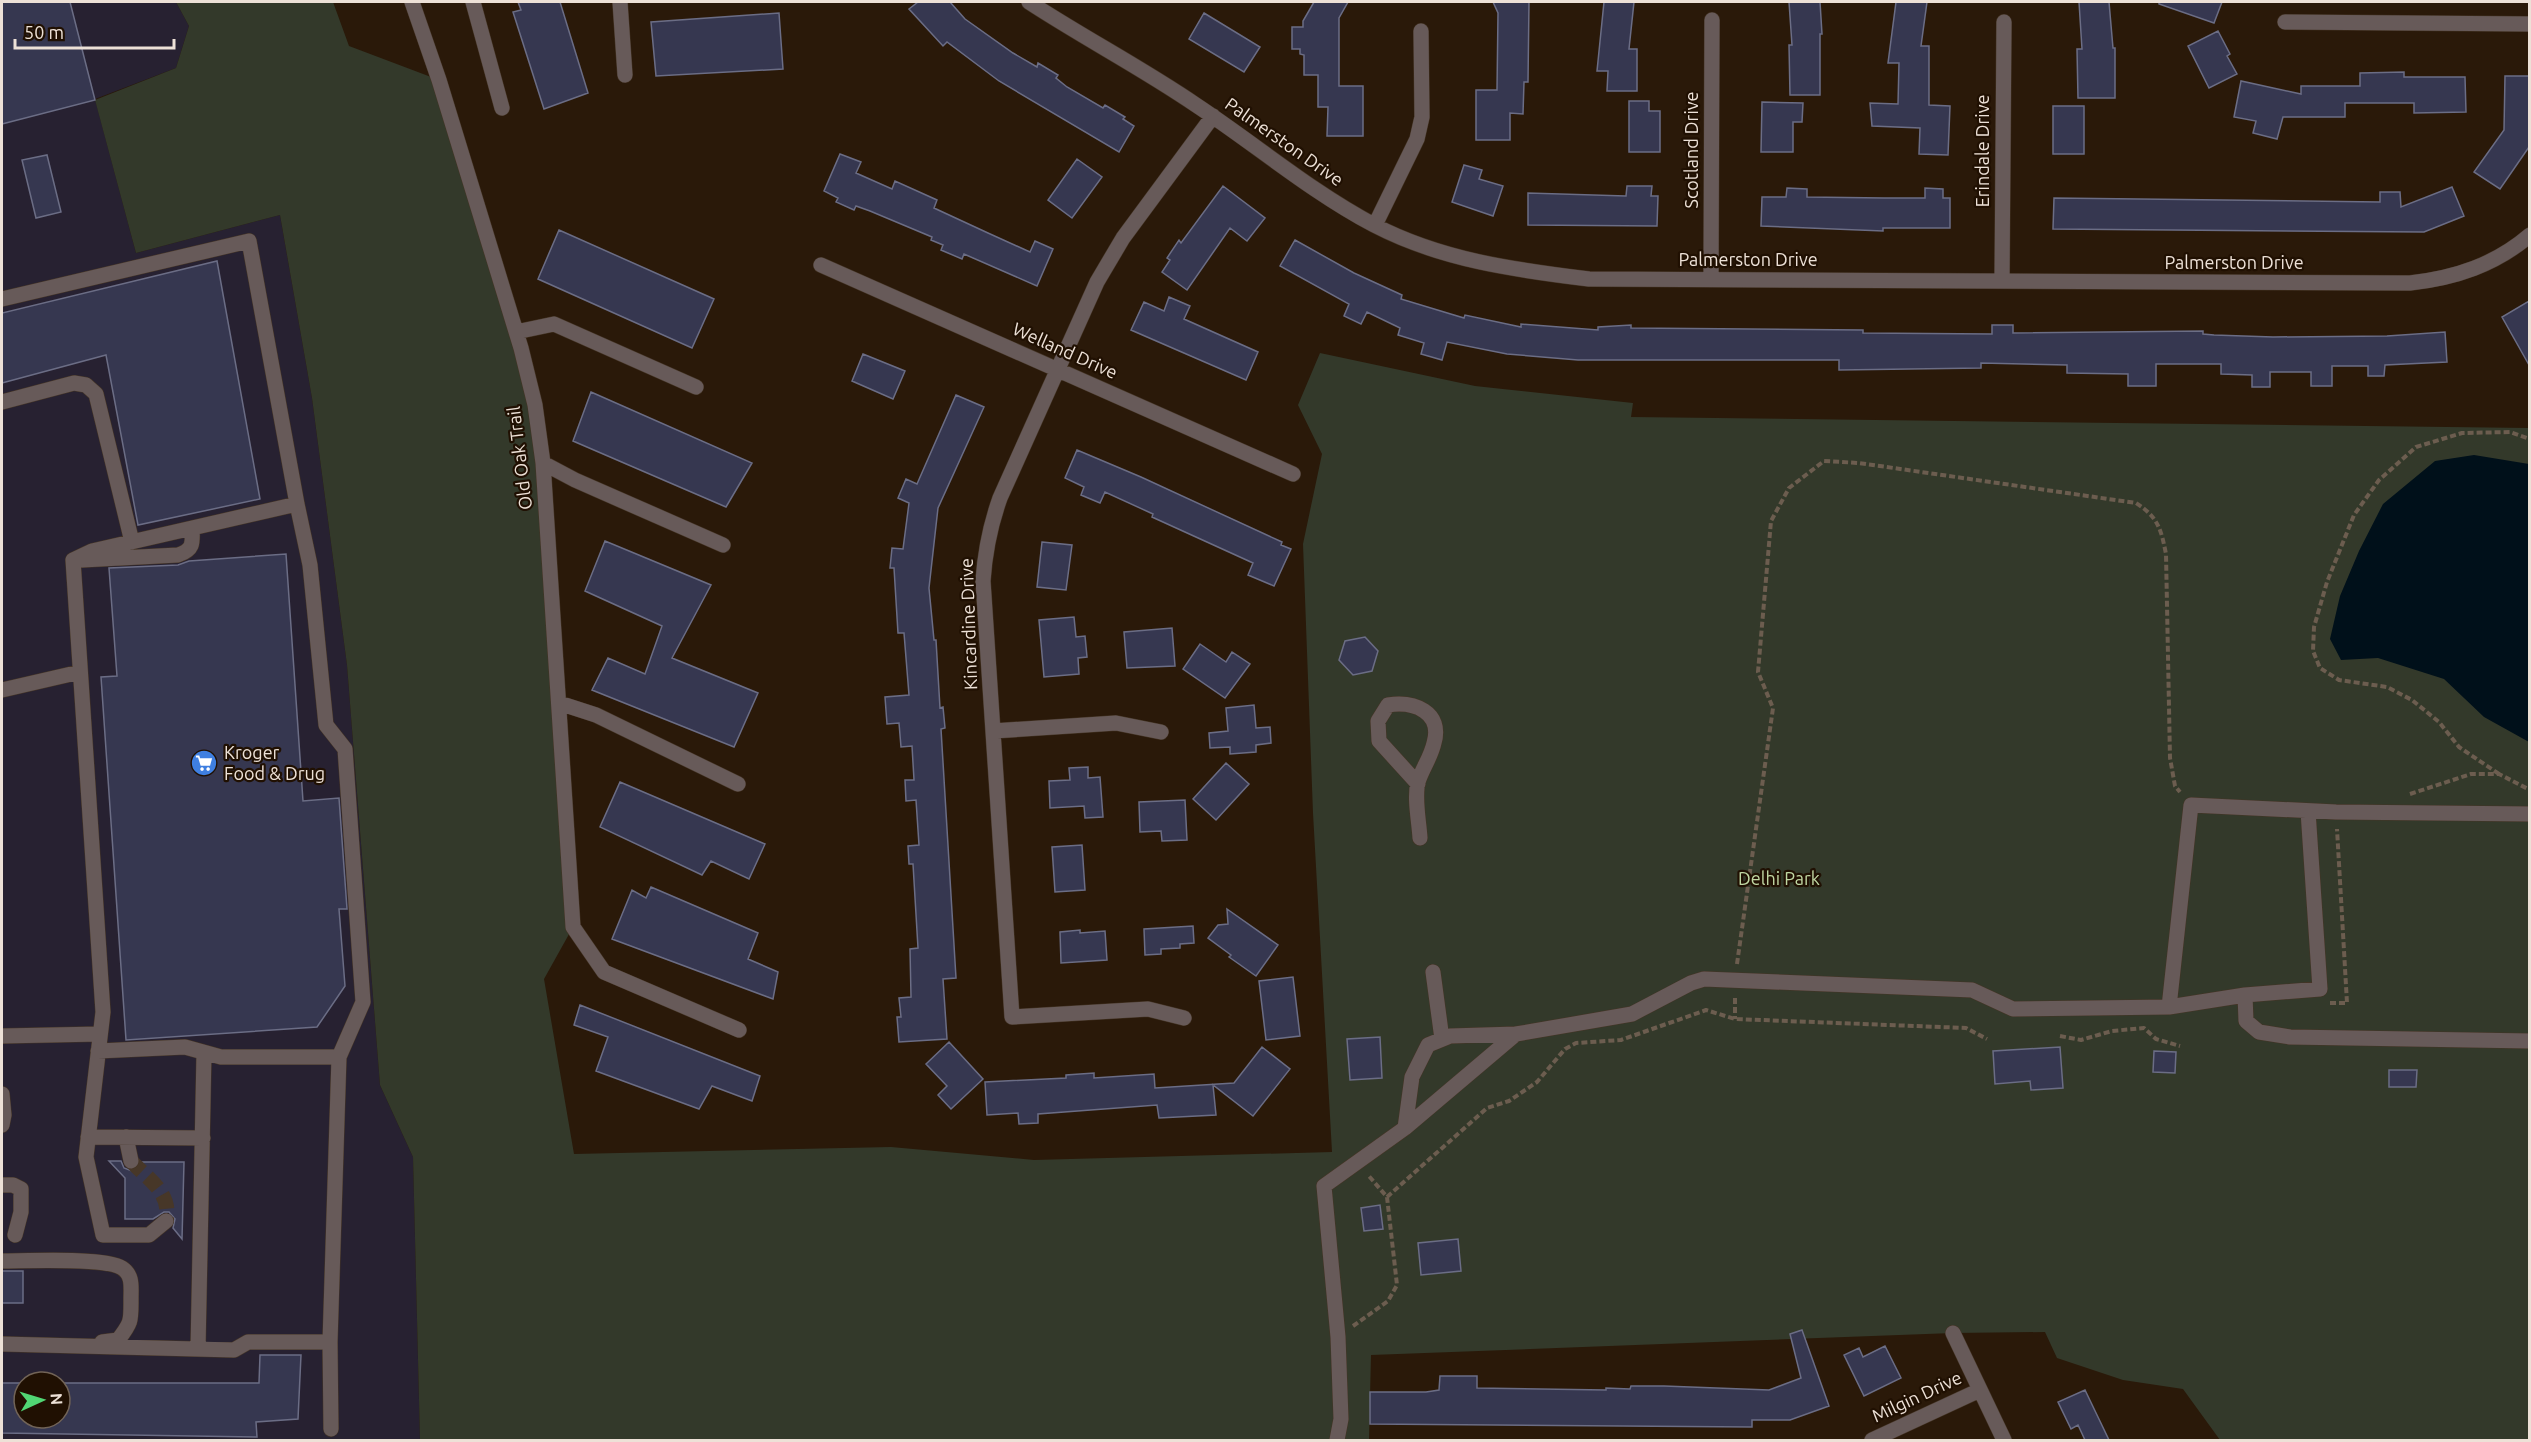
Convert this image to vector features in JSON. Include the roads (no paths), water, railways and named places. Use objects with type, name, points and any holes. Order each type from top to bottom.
[{"type":"street","name":"Old Oak Trail","points":[[412,2],[439,80],[516,332],[535,405],[543,463],[573,927],[604,972],[739,1030]]},
{"type":"street","points":[[473,2],[502,108]]},
{"type":"street","points":[[620,2],[625,75]]},
{"type":"street","name":"Palmerston Drive","points":[[1029,2],[1213,116],[1326,197],[1375,225],[1420,245],[1506,269],[1589,279],[2410,283],[2439,280],[2468,272],[2495,260],[2529,235]]},
{"type":"street","name":"Scotland Drive","points":[[1711,279],[1712,20]]},
{"type":"street","name":"Erindale Drive","points":[[2002,281],[2004,22]]},
{"type":"street","points":[[2285,22],[2529,24]]},
{"type":"street","points":[[1375,225],[1417,139],[1422,117],[1421,32]]},
{"type":"street","name":"Kincardine Drive","points":[[1184,1018],[1148,1009],[1012,1017],[983,581],[990,524],[1097,282],[1124,238],[1213,116]]},
{"type":"street","points":[[2,299],[249,241],[310,565],[326,725],[345,749],[363,1002],[339,1057],[330,1342],[331,1429]]},
{"type":"street","name":"Welland Drive","points":[[821,266],[1293,474]]},
{"type":"street","points":[[516,332],[554,324],[696,387]]},
{"type":"street","points":[[2,402],[74,383],[86,385],[96,394],[132,542]]},
{"type":"street","points":[[543,463],[575,480],[723,545]]},
{"type":"street","points":[[73,560],[92,551],[297,504]]},
{"type":"street","points":[[73,560],[178,555],[188,551],[193,544],[192,528]]},
{"type":"street","points":[[73,560],[103,1012],[86,1157],[104,1235],[148,1235],[166,1221]]},
{"type":"street","points":[[2,690],[80,672]]},
{"type":"street","points":[[1418,784],[1379,741],[1378,721],[1388,705],[1404,702],[1421,707],[1433,721],[1435,742],[1418,784],[1420,838]]},
{"type":"street","points":[[559,703],[596,715],[738,784]]},
{"type":"street","points":[[993,731],[1116,723],[1161,732]]},
{"type":"street","points":[[2169,1007],[2191,805],[2336,812],[2529,814]]},
{"type":"street","points":[[1406,1128],[1412,1077],[1428,1045],[1450,1036],[1516,1034],[1632,1014],[1691,983],[1704,979],[1972,990],[2013,1009],[2169,1007],[2245,995],[2320,989],[2308,811]]},
{"type":"street","points":[[1433,972],[1442,1039]]},
{"type":"street","points":[[2245,995],[2247,1021],[2259,1032],[2290,1037],[2529,1041]]},
{"type":"street","points":[[2,1036],[100,1034]]},
{"type":"street","points":[[1337,1440],[1341,1419],[1338,1337],[1324,1186],[1357,1160],[1406,1128],[1516,1034]]},
{"type":"street","points":[[98,1051],[185,1047],[221,1057],[339,1057]]},
{"type":"street","points":[[198,1349],[204,1053]]},
{"type":"street","points":[[2,1094],[4,1115],[2,1125]]},
{"type":"street","points":[[88,1137],[203,1138]]},
{"type":"street","points":[[126,1137],[131,1161]]},
{"type":"street","points":[[2,1185],[13,1185],[21,1189],[21,1212],[15,1235]]},
{"type":"street","points":[[2,1261],[109,1264],[123,1269],[131,1278],[131,1323],[118,1340],[104,1341],[91,1346]]},
{"type":"street","points":[[1953,1333],[2004,1440]]},
{"type":"street","points":[[2,1344],[234,1350],[248,1342],[330,1342]]},
{"type":"street","name":"Milgin Drive","points":[[1872,1440],[1980,1390]]},
{"type":"water","points":[[2474,455],[2529,464],[2529,742],[2484,717],[2444,679],[2378,658],[2341,660],[2330,639],[2340,596],[2359,551],[2383,504],[2435,461]]},
{"type":"tunnel","points":[[131,1161],[152,1181],[162,1195],[166,1202],[166,1221]]},
{"type":"place","name":"Kroger Food & Drug","points":[[204,763]]},
{"type":"park label","name":"Delhi Park","points":[[1779,879]]}]
